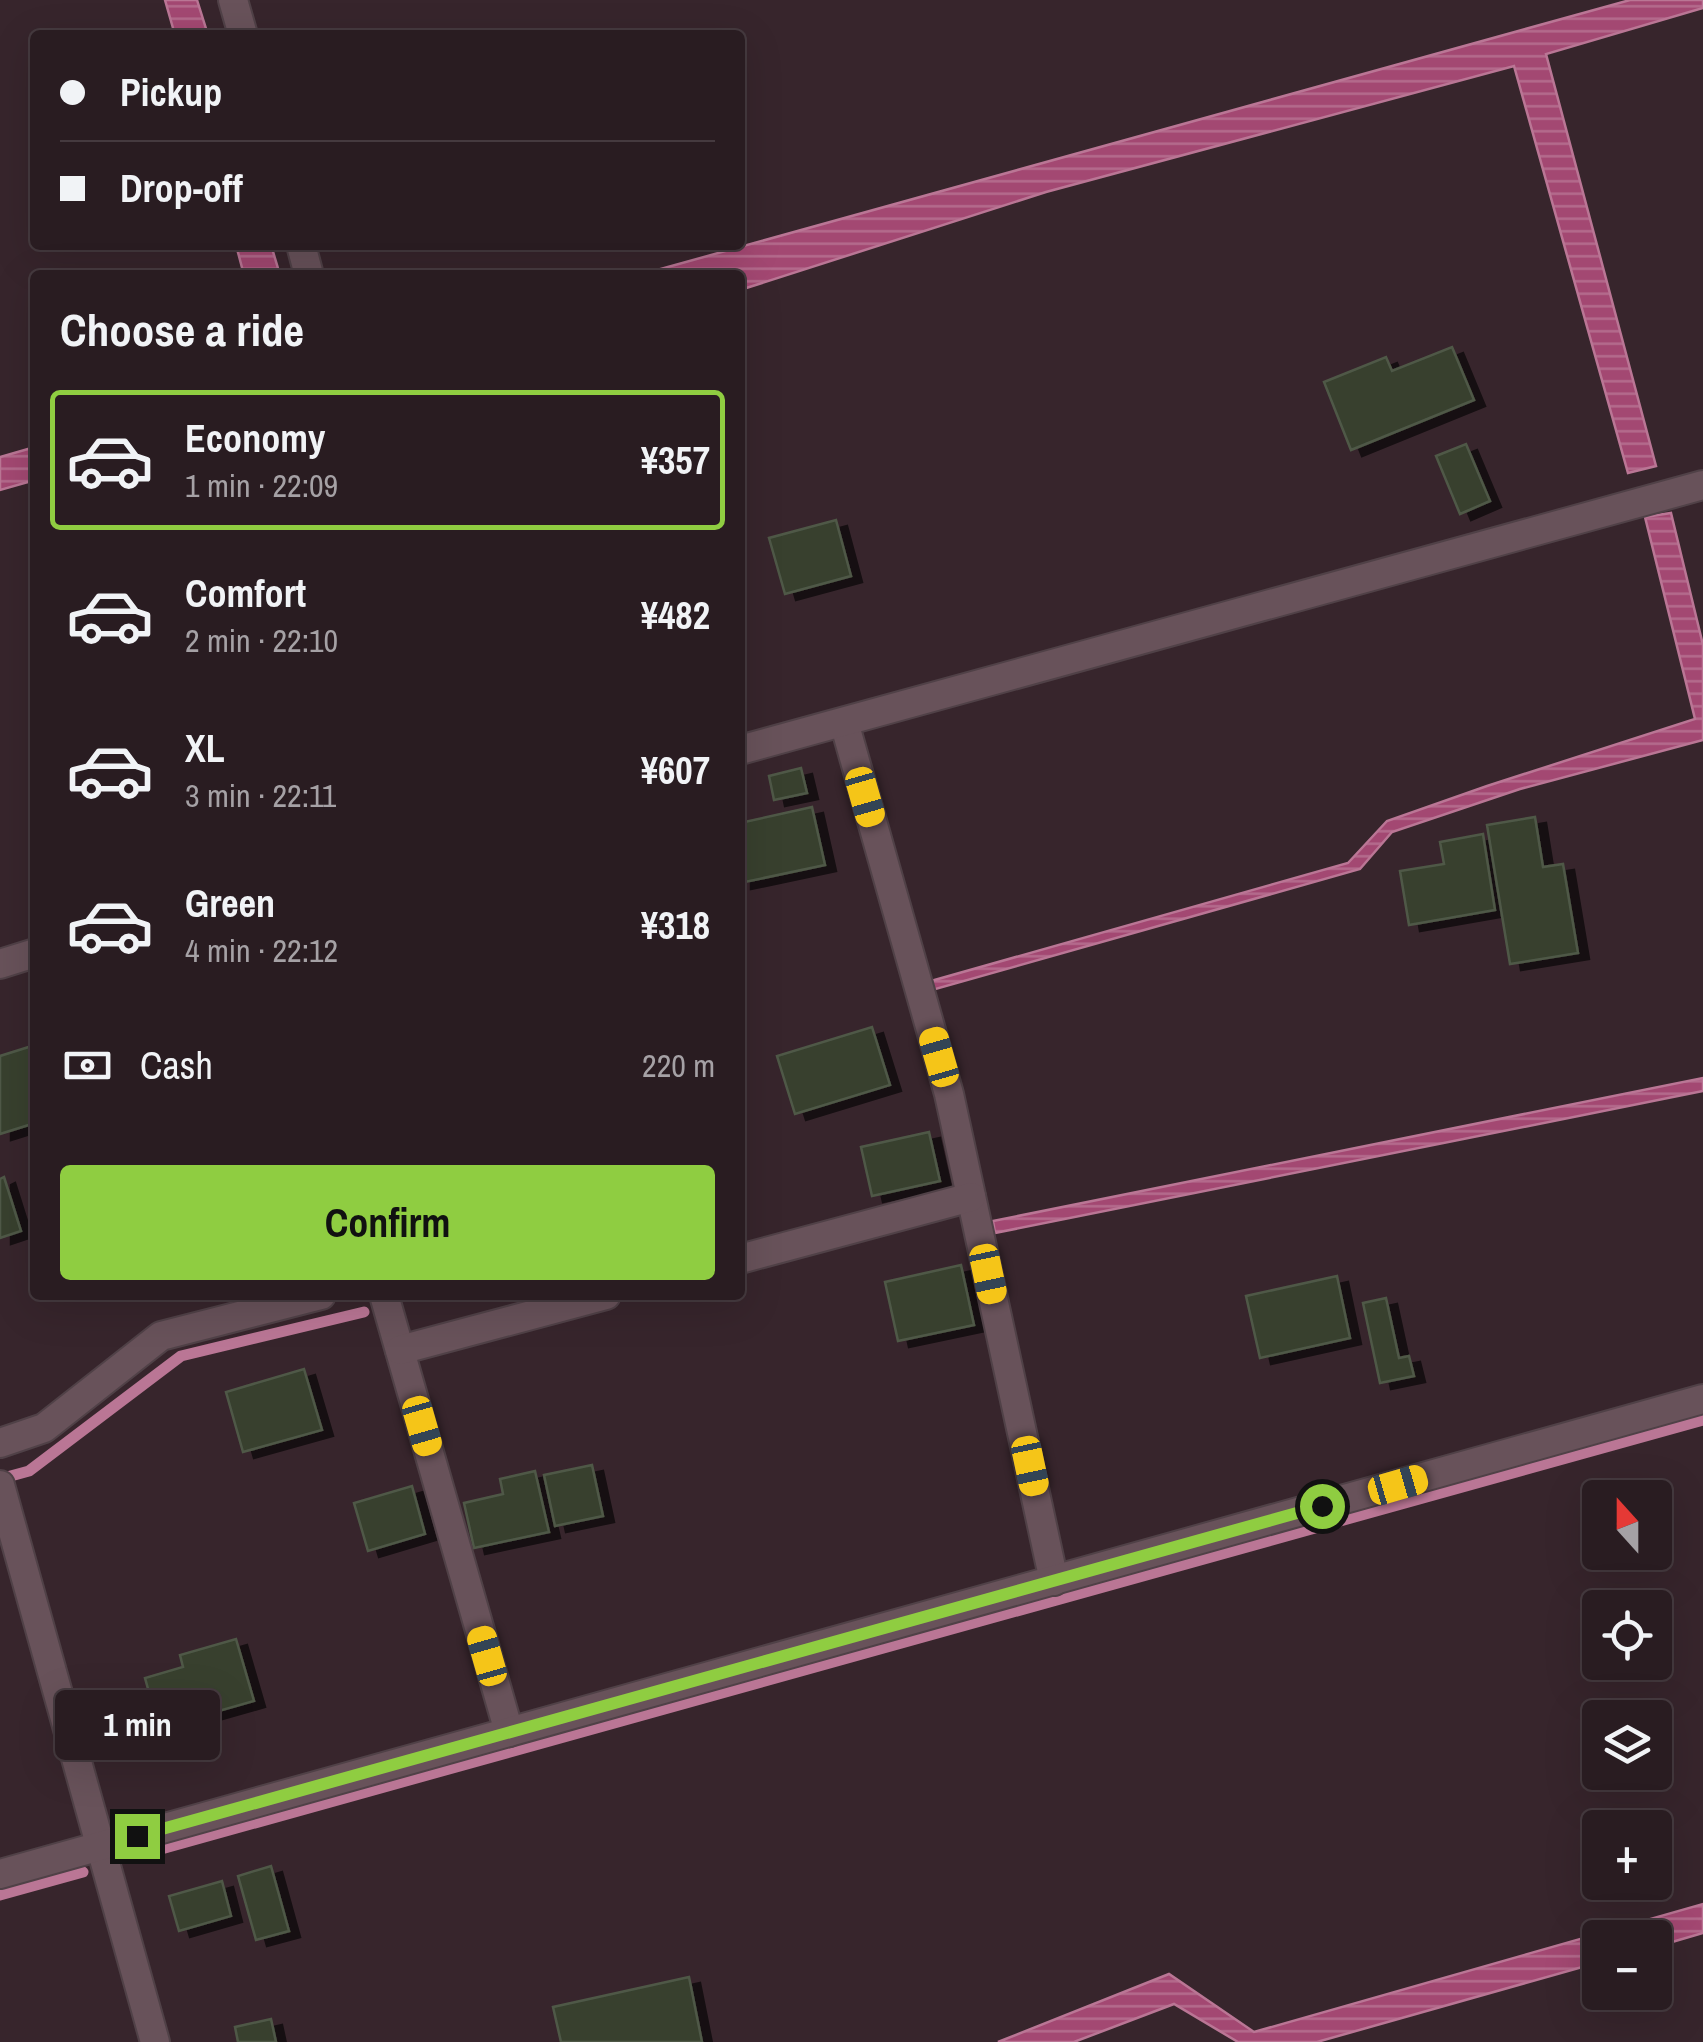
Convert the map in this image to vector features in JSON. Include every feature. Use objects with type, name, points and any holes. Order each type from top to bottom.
[{"type":"street","points":[[233,0],[242,30]]},
{"type":"street","points":[[745,749],[1703,486]]},
{"type":"street","points":[[844,722],[950,1094],[1054,1580]]},
{"type":"street","points":[[0,964],[30,955]]},
{"type":"street","points":[[745,1258],[971,1198]]},
{"type":"street","points":[[0,1443],[44,1428],[161,1336],[301,1300]]},
{"type":"street","points":[[385,1300],[509,1732]]},
{"type":"street","points":[[400,1350],[587,1300]]},
{"type":"street","points":[[0,1874],[1703,1400]]},
{"type":"street","points":[[2,1493],[156,2042]]},
{"type":"shaded area","points":[[165,0],[197,0],[206,30],[174,30]]},
{"type":"shaded area","points":[[1630,0],[1703,0],[1703,8],[1546,54],[1656,466],[1628,473],[1514,66],[1046,192],[745,288],[745,270],[657,270],[729,250],[745,250],[745,246]]},
{"type":"shaded area","points":[[237,250],[272,250],[278,270],[243,270]]},
{"type":"shaded area","points":[[30,448],[30,481],[0,490],[0,457]]},
{"type":"shaded area","points":[[1671,513],[1703,645],[1703,740],[1520,789],[1392,832],[1360,869],[925,992],[924,983],[1348,863],[1387,821],[1695,719],[1645,517]]},
{"type":"shaded area","points":[[1703,1078],[1703,1091],[995,1233],[993,1221]]},
{"type":"shaded area","points":[[1703,1904],[1703,1933],[1672,1942],[1672,1920],[1647,1920]]},
{"type":"shaded area","points":[[1582,1938],[1582,1967],[1317,2042],[1238,2042],[1174,2004],[1074,2042],[998,2042],[1169,1974],[1254,2032]]},
{"type":"building","points":[[1452,347],[1474,400],[1351,450],[1324,382],[1386,357],[1392,371]]},
{"type":"building","points":[[1466,444],[1490,501],[1460,514],[1436,456]]},
{"type":"building","points":[[836,520],[851,576],[785,594],[769,538]]},
{"type":"building","points":[[801,768],[807,793],[774,800],[769,776]]},
{"type":"building","points":[[812,807],[825,865],[745,882],[745,822]]},
{"type":"building","points":[[1535,817],[1543,867],[1563,864],[1578,953],[1510,964],[1487,825]]},
{"type":"building","points":[[1483,834],[1495,910],[1409,925],[1400,871],[1444,864],[1440,842]]},
{"type":"building","points":[[872,1027],[890,1085],[795,1114],[777,1056]]},
{"type":"building","points":[[30,1047],[30,1125],[0,1134],[0,1056]]},
{"type":"building","points":[[929,1132],[940,1181],[872,1196],[861,1147]]},
{"type":"building","points":[[4,1177],[21,1231],[0,1238],[0,1179]]},
{"type":"building","points":[[961,1265],[974,1325],[898,1341],[885,1282]]},
{"type":"building","points":[[1337,1276],[1350,1338],[1260,1358],[1246,1296]]},
{"type":"building","points":[[1386,1298],[1399,1358],[1409,1356],[1414,1376],[1380,1383],[1363,1303]]},
{"type":"building","points":[[304,1369],[322,1430],[243,1452],[226,1392]]},
{"type":"building","points":[[592,1465],[603,1516],[555,1526],[544,1475]]},
{"type":"building","points":[[535,1471],[549,1532],[474,1548],[464,1503],[503,1494],[500,1479]]},
{"type":"building","points":[[412,1486],[425,1534],[368,1551],[354,1503]]},
{"type":"building","points":[[236,1639],[254,1701],[159,1728],[145,1678],[183,1667],[180,1655]]},
{"type":"building","points":[[271,1866],[289,1931],[256,1940],[238,1876]]},
{"type":"building","points":[[222,1881],[231,1916],[179,1931],[169,1896]]},
{"type":"building","points":[[689,1977],[702,2042],[561,2042],[553,2007]]},
{"type":"building","points":[[271,2019],[276,2042],[238,2042],[235,2027]]},
{"type":"waterway","points":[[0,1479],[29,1471],[181,1356],[364,1312]]},
{"type":"waterway","points":[[129,1858],[1703,1420]]},
{"type":"waterway","points":[[0,1895],[83,1872]]},
{"type":"route","points":[[137,1836],[1322,1506]]}]
